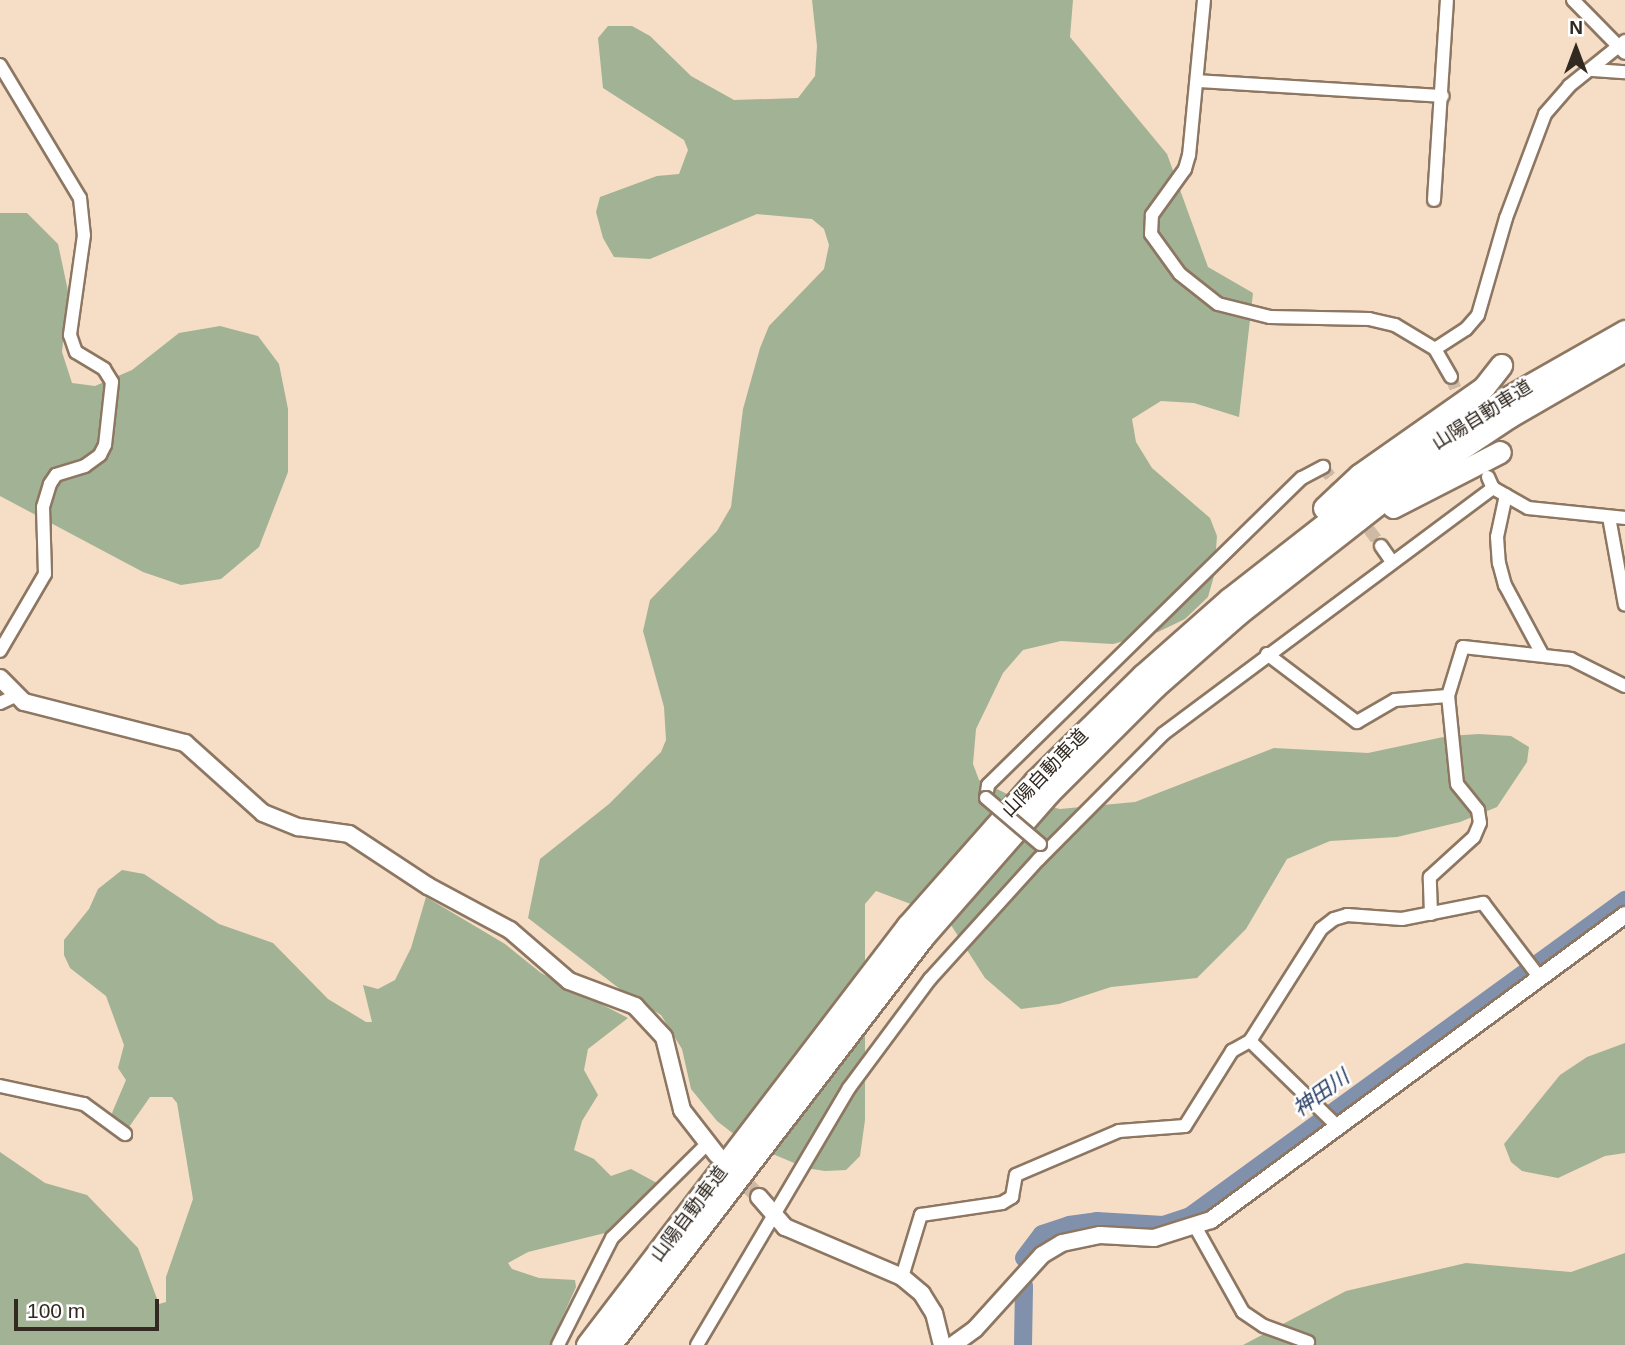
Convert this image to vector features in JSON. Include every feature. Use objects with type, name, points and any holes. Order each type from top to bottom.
[{"type":"highway","name":"山陽自動車道","points":[[587,1345],[908,925],[1035,781],[1178,643],[1370,489],[1500,402],[1625,331]]},
{"type":"highway","name":"山陽自動車道","points":[[610,1345],[923,937],[984,864],[1155,687],[1270,587],[1446,457],[1625,350]]},
{"type":"highway","points":[[1178,643],[1359,475],[1485,387],[1501,365]]},
{"type":"highway","points":[[1270,587],[1377,515],[1500,452]]},
{"type":"street","points":[[1204,0],[1185,169],[1152,215],[1151,234],[1180,274],[1218,304],[1242,313],[1369,319],[1418,334],[1435,349],[1451,377]]},
{"type":"street","points":[[1434,200],[1443,96],[1447,0]]},
{"type":"street","points":[[1435,349],[1466,329],[1478,315],[1503,226],[1545,114],[1569,86],[1623,47],[1573,0]]},
{"type":"street","points":[[1593,70],[1625,72]]},
{"type":"street","points":[[0,651],[45,574],[43,507],[50,484],[56,475],[85,466],[100,456],[105,445],[112,382],[104,369],[76,352],[70,335],[84,235],[80,198],[1,71]]},
{"type":"street","points":[[1197,81],[1443,96]]},
{"type":"street","points":[[1044,847],[986,798],[988,785],[1302,478],[1323,467]]},
{"type":"street","points":[[697,1345],[849,1088],[881,1042],[930,979],[1044,847],[1163,734],[1392,562],[1491,482],[1528,508],[1625,518]]},
{"type":"street","points":[[1506,495],[1497,537],[1499,563],[1505,585],[1542,654]]},
{"type":"street","points":[[1609,517],[1625,605]]},
{"type":"street","points":[[1381,547],[1392,562]]},
{"type":"street","points":[[1432,914],[1430,877],[1474,837],[1480,823],[1478,810],[1457,784],[1448,696],[1462,647],[1571,659],[1625,686]]},
{"type":"street","points":[[1268,654],[1357,722],[1395,700],[1448,696]]},
{"type":"street","points":[[0,678],[15,696],[185,743],[263,813],[281,822],[335,830],[359,840],[428,886],[510,930],[569,981],[635,1006],[664,1037],[682,1110],[711,1150],[612,1238],[558,1345]]},
{"type":"street","points":[[0,703],[15,696]]},
{"type":"street","points":[[902,1277],[921,1215],[1002,1203],[1012,1197],[1016,1175],[1119,1131],[1185,1126],[1232,1051],[1250,1041],[1321,929],[1334,919],[1347,915],[1402,919],[1483,903],[1535,971]]},
{"type":"street","points":[[953,1345],[975,1329],[1042,1255],[1062,1243],[1100,1236],[1154,1238],[1196,1228],[1332,1120],[1535,971],[1625,915]]},
{"type":"street","points":[[1250,1041],[1332,1120]]},
{"type":"street","points":[[0,1086],[84,1104],[125,1134]]},
{"type":"street","points":[[759,1197],[774,1218],[815,1241],[902,1277],[922,1294],[934,1313],[942,1345]]},
{"type":"street","points":[[1196,1228],[1243,1312],[1264,1326],[1308,1342]]},
{"type":"green space","points":[[812,0],[1073,0],[1070,37],[1167,154],[1208,267],[1253,293],[1239,417],[1194,403],[1161,401],[1132,419],[1136,442],[1152,468],[1210,518],[1217,536],[1214,576],[1208,597],[1185,619],[1158,632],[1113,644],[1061,641],[1023,650],[1003,673],[976,729],[973,764],[979,780],[1015,798],[1060,809],[1135,802],[1274,748],[1368,753],[1448,736],[1479,734],[1511,736],[1529,747],[1527,762],[1497,807],[1460,822],[1397,837],[1330,841],[1287,859],[1246,929],[1197,978],[1111,987],[1059,1004],[1021,1009],[985,978],[951,925],[935,913],[876,891],[865,904],[865,1120],[860,1156],[846,1170],[825,1171],[806,1168],[744,1142],[717,1121],[691,1089],[682,1049],[661,1015],[629,996],[528,918],[540,859],[609,804],[661,752],[666,740],[664,707],[643,631],[650,600],[717,531],[731,507],[743,409],[760,348],[769,326],[824,269],[829,245],[824,229],[812,219],[757,214],[650,259],[614,257],[603,238],[596,212],[600,197],[657,176],[679,174],[688,150],[684,140],[603,88],[598,38],[608,26],[632,26],[650,36],[691,76],[734,100],[798,98],[815,76],[817,46]]},
{"type":"green space","points":[[0,213],[27,213],[58,244],[68,291],[62,352],[72,383],[95,386],[132,370],[179,333],[220,326],[258,336],[279,364],[288,409],[288,472],[259,547],[221,579],[181,585],[143,572],[0,496]]},
{"type":"green space","points":[[122,870],[144,874],[219,924],[273,943],[328,999],[366,1022],[372,1022],[363,985],[378,989],[395,980],[411,948],[426,897],[505,944],[541,973],[628,1018],[588,1049],[584,1070],[598,1095],[582,1121],[574,1150],[594,1159],[611,1176],[631,1169],[657,1183],[609,1232],[528,1252],[508,1263],[512,1269],[539,1278],[575,1280],[576,1287],[550,1345],[0,1345],[0,1152],[45,1183],[87,1195],[138,1248],[159,1304],[166,1302],[166,1277],[193,1199],[177,1103],[172,1097],[150,1097],[129,1127],[115,1120],[112,1113],[126,1080],[118,1068],[124,1045],[106,996],[70,968],[64,955],[64,940],[89,909],[98,889]]},
{"type":"green space","points":[[1625,1043],[1625,1153],[1605,1156],[1558,1178],[1522,1171],[1511,1162],[1504,1144],[1560,1075],[1587,1057]]},
{"type":"green space","points":[[1625,1253],[1625,1345],[1243,1345],[1346,1291],[1466,1263],[1571,1272]]},
{"type":"waterway","name":"神田川","points":[[1024,1258],[1042,1234],[1069,1225],[1097,1221],[1163,1225],[1190,1216],[1625,900]]},
{"type":"waterway","name":"神田川","points":[[1023,1345],[1024,1286]]},
{"type":"tunnel","points":[[1451,377],[1462,406]]},
{"type":"tunnel","points":[[1323,467],[1344,495]]},
{"type":"tunnel","points":[[1358,515],[1381,546]]},
{"type":"tunnel","points":[[731,1169],[759,1197]]}]
